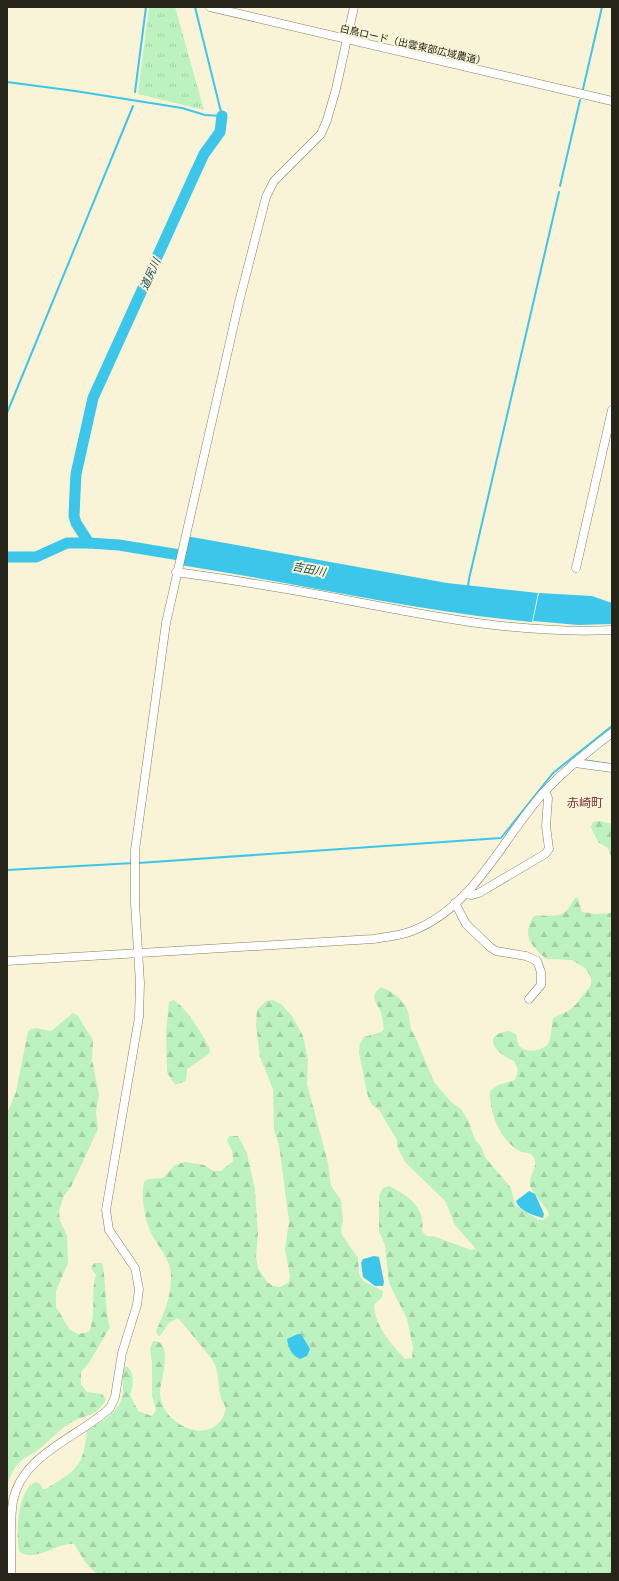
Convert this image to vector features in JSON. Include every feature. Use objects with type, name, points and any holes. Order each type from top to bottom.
[{"type":"street","name":"白鳥ロード（出雲東部広域農道）","points":[[210,7],[612,102]]},
{"type":"street","points":[[11,1574],[12,1510],[16,1491],[21,1480],[36,1462],[110,1408],[115,1397],[122,1353],[138,1296],[139,1283],[135,1268],[111,1234],[106,1218],[107,1203],[139,1017],[140,983],[135,903],[135,850],[166,623],[239,302],[266,197],[274,181],[321,134],[327,120],[354,7]]},
{"type":"street","points":[[576,568],[612,410]]},
{"type":"street","points":[[177,570],[276,586],[471,622],[531,629],[612,630]]},
{"type":"street","points":[[7,961],[373,939],[411,931],[425,925],[465,894],[488,867],[545,792],[576,763],[612,734]]},
{"type":"street","points":[[576,763],[612,768]]},
{"type":"street","points":[[465,894],[472,895],[479,893],[545,854],[549,849],[546,826],[548,798],[545,792]]},
{"type":"street","points":[[455,903],[466,924],[490,947],[496,951],[526,956],[537,961],[541,972],[542,985],[529,999]]},
{"type":"green space","points":[[149,7],[175,7],[204,110],[138,94]]},
{"type":"green space","points":[[600,821],[612,824],[612,859],[608,848],[598,842],[591,827],[593,822]]},
{"type":"green space","points":[[575,898],[578,898],[582,912],[596,914],[612,913],[612,1574],[97,1574],[86,1563],[74,1544],[67,1544],[32,1555],[19,1551],[19,1513],[21,1502],[25,1493],[30,1486],[36,1482],[40,1484],[43,1489],[46,1489],[76,1467],[83,1453],[87,1431],[104,1420],[119,1405],[123,1392],[123,1376],[125,1367],[128,1367],[132,1373],[133,1384],[130,1395],[138,1411],[152,1416],[156,1410],[152,1396],[152,1362],[150,1349],[153,1341],[160,1342],[165,1354],[160,1392],[163,1406],[171,1417],[188,1428],[199,1431],[217,1425],[225,1412],[225,1407],[220,1394],[216,1367],[207,1353],[185,1326],[178,1318],[169,1323],[160,1336],[158,1336],[156,1331],[168,1299],[171,1285],[171,1271],[166,1258],[147,1223],[143,1199],[144,1182],[148,1179],[163,1178],[175,1165],[185,1162],[204,1165],[214,1171],[221,1171],[233,1161],[232,1150],[227,1141],[229,1136],[238,1136],[247,1153],[255,1190],[258,1234],[256,1257],[258,1268],[266,1281],[273,1286],[280,1287],[289,1282],[290,1276],[285,1250],[289,1221],[279,1145],[274,1130],[273,1089],[260,1057],[256,1025],[257,1010],[266,1001],[273,1000],[281,1004],[292,1016],[303,1036],[308,1060],[307,1084],[328,1163],[331,1186],[341,1200],[343,1221],[341,1230],[342,1235],[358,1258],[359,1274],[363,1281],[383,1291],[382,1297],[374,1305],[377,1320],[394,1347],[405,1359],[412,1358],[413,1348],[407,1319],[389,1283],[385,1245],[379,1231],[379,1196],[383,1188],[389,1186],[403,1193],[414,1203],[421,1215],[423,1223],[422,1231],[426,1236],[436,1237],[471,1250],[476,1249],[455,1225],[446,1202],[406,1163],[397,1147],[397,1140],[379,1110],[372,1105],[368,1097],[359,1053],[360,1043],[364,1037],[381,1032],[384,1029],[381,1012],[374,998],[381,987],[396,996],[405,1005],[411,1029],[434,1082],[451,1102],[461,1109],[469,1122],[475,1140],[481,1146],[485,1157],[511,1188],[515,1205],[539,1220],[546,1218],[549,1215],[531,1188],[530,1180],[535,1165],[533,1156],[529,1153],[518,1150],[506,1139],[497,1125],[491,1108],[490,1091],[498,1085],[515,1080],[518,1070],[514,1061],[501,1054],[493,1040],[495,1036],[510,1031],[517,1035],[518,1044],[521,1048],[525,1050],[538,1050],[542,1048],[548,1044],[550,1039],[553,1018],[570,1010],[591,985],[591,977],[585,968],[572,960],[546,959],[532,945],[528,935],[528,929],[534,916],[559,915],[566,911]]},
{"type":"green space","points":[[173,1000],[183,1008],[199,1030],[210,1049],[209,1054],[187,1069],[186,1081],[175,1085],[167,1072],[166,1034],[169,1002]]},
{"type":"green space","points":[[73,1013],[78,1016],[93,1040],[92,1060],[99,1094],[96,1112],[98,1129],[71,1187],[64,1196],[59,1211],[60,1221],[67,1235],[68,1263],[56,1291],[56,1307],[70,1330],[78,1334],[89,1332],[93,1318],[94,1282],[96,1275],[91,1268],[94,1263],[102,1263],[110,1328],[89,1363],[81,1372],[81,1384],[87,1392],[102,1394],[106,1400],[95,1412],[71,1423],[37,1451],[23,1459],[14,1469],[7,1485],[8,1111],[16,1092],[28,1031],[37,1028],[51,1031]]},
{"type":"water","points":[[186,536],[447,583],[538,593],[532,622],[399,604],[180,565]]},
{"type":"water","points":[[539,593],[592,596],[612,603],[612,624],[578,625],[533,621]]},
{"type":"water","points":[[529,1191],[535,1194],[544,1214],[543,1218],[523,1210],[516,1201]]},
{"type":"water","points":[[374,1256],[379,1257],[384,1282],[383,1286],[375,1286],[363,1277],[361,1263],[363,1259]]},
{"type":"water","points":[[301,1334],[310,1349],[307,1356],[300,1359],[291,1351],[287,1339]]},
{"type":"waterway","points":[[135,92],[146,7]]},
{"type":"waterway","points":[[7,82],[75,91],[182,108],[205,115],[222,116],[195,7]]},
{"type":"waterway","points":[[583,89],[602,7]]},
{"type":"waterway","points":[[560,186],[580,100]]},
{"type":"waterway","points":[[7,413],[133,106]]},
{"type":"waterway","name":"道尻川","points":[[89,543],[76,523],[74,516],[76,474],[93,398],[204,154],[220,132],[222,116]]},
{"type":"waterway","points":[[468,586],[559,192]]},
{"type":"waterway","name":"吉田川","points":[[7,557],[36,557],[67,543],[119,545],[192,557]]},
{"type":"waterway","points":[[138,863],[501,838],[553,773],[612,726]]},
{"type":"waterway","points":[[583,760],[608,764]]},
{"type":"waterway","points":[[7,870],[134,863]]},
{"type":"district","name":"赤崎町","points":[[585,802]]}]
